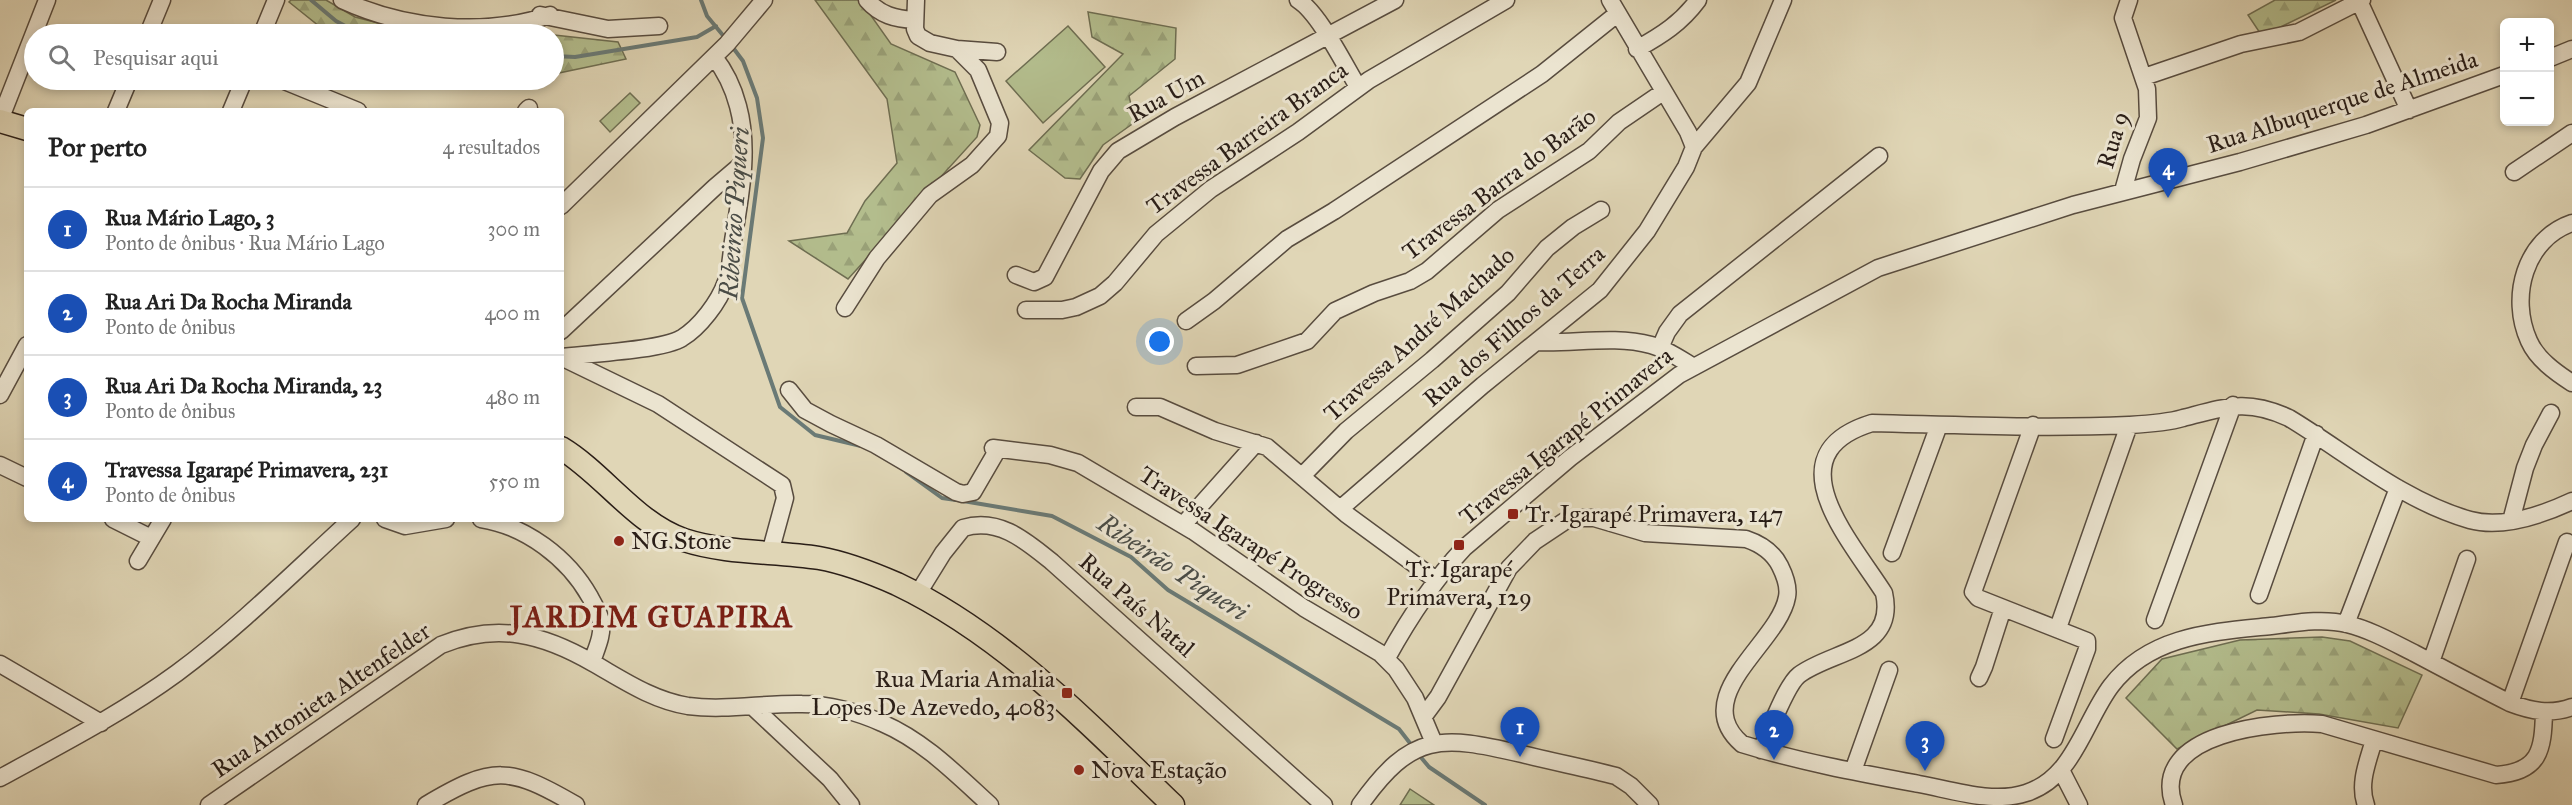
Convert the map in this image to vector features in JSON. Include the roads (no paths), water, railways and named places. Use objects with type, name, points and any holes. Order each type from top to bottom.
[{"type":"main road","points":[[0,120],[24,128]]},
{"type":"main road","points":[[564,450],[584,464],[640,513],[672,535],[702,544],[820,558],[849,565],[917,595],[970,627],[1018,662],[1112,746],[1173,805]]},
{"type":"street","points":[[38,24],[48,0]]},
{"type":"street","points":[[152,24],[162,0]]},
{"type":"street","points":[[266,24],[276,0]]},
{"type":"street","points":[[342,0],[365,10],[414,22],[436,24]]},
{"type":"street","points":[[564,203],[740,31],[764,0]]},
{"type":"street","points":[[867,0],[876,11],[897,19],[915,20]]},
{"type":"street","points":[[916,0],[915,29],[923,40],[957,49],[997,52]]},
{"type":"street","points":[[1298,0],[1309,9],[1328,36],[1358,87]]},
{"type":"street","name":"Rua Um","points":[[1016,275],[1034,282],[1045,277],[1101,171],[1118,151],[1175,117],[1395,0]]},
{"type":"street","name":"Travessa Barreira Branca","points":[[1026,310],[1062,310],[1076,307],[1100,296],[1156,234],[1211,189],[1298,132],[1358,87],[1506,0]]},
{"type":"street","points":[[1637,49],[1669,31],[1685,17],[1698,0]]},
{"type":"street","name":"Rua dos Filhos da Terra","points":[[1340,508],[1600,290],[1630,255],[1670,195],[1694,147],[1748,83],[1783,0]]},
{"type":"street","name":"Rua 9","points":[[2123,191],[2132,159],[2148,118],[2147,89],[2144,77],[2123,18],[2129,0]]},
{"type":"street","points":[[2144,77],[2241,44],[2299,32],[2360,0],[2409,110]]},
{"type":"street","points":[[1186,321],[1214,301],[1281,243],[1334,211],[1447,134],[1542,74],[1614,7],[1688,132],[1694,147]]},
{"type":"street","points":[[513,24],[550,15],[608,29],[659,26]]},
{"type":"street","points":[[845,308],[877,258],[930,195],[972,165],[998,136],[1000,123],[978,70],[957,49]]},
{"type":"street","points":[[2554,56],[2572,49]]},
{"type":"street","points":[[564,357],[676,342],[701,321],[727,280],[742,164],[738,108],[728,75],[717,54]]},
{"type":"street","points":[[0,120],[24,60]]},
{"type":"street","name":"Rua Albuquerque de Almeida","points":[[2123,191],[2278,152],[2409,110],[2500,77]]},
{"type":"street","points":[[117,108],[125,90]]},
{"type":"street","points":[[232,108],[240,90]]},
{"type":"street","points":[[307,90],[351,108]]},
{"type":"street","name":"Travessa Barra do Barão","points":[[1196,366],[1237,365],[1307,341],[1335,311],[1374,293],[1410,281],[1426,271],[1498,210],[1589,151],[1619,122],[1663,92]]},
{"type":"street","points":[[2514,172],[2572,133]]},
{"type":"street","points":[[1660,348],[1667,332],[1680,314],[1879,156]]},
{"type":"street","points":[[564,328],[742,164]]},
{"type":"street","name":"Travessa Igarapé Primavera","points":[[1387,658],[1436,580],[1464,548],[1547,477],[1692,366],[1878,268],[2123,191]]},
{"type":"street","name":"Travessa André Machado","points":[[1302,476],[1346,430],[1432,360],[1508,292],[1547,248],[1573,227],[1601,210]]},
{"type":"street","points":[[2572,223],[2561,226],[2535,249],[2526,266],[2521,304],[2523,324],[2529,342],[2540,357],[2572,382]]},
{"type":"street","points":[[1536,342],[1626,341],[1660,348],[1692,366]]},
{"type":"street","points":[[0,394],[24,350]]},
{"type":"street","points":[[564,358],[658,404],[782,485],[785,498],[770,553]]},
{"type":"street","name":"Travessa Igarapé Progresso","points":[[789,390],[805,410],[876,445],[963,494],[973,492],[996,449],[1050,455],[1078,463],[1183,525],[1304,608],[1387,658],[1424,716],[1431,744]]},
{"type":"street","points":[[2155,620],[2233,405]]},
{"type":"street","points":[[1761,750],[1792,682],[1799,675],[1861,645],[1880,630],[1885,620],[1887,606],[1884,593],[1826,501],[1821,482],[1823,466],[1829,450],[1840,437],[1853,429],[1872,423],[2129,425],[2182,418],[2233,405],[2270,409],[2316,434],[2398,488],[2470,520],[2511,521],[2548,513],[2572,501]]},
{"type":"street","points":[[1136,407],[1160,407],[1215,432],[1267,447],[1340,508],[1436,580]]},
{"type":"street","points":[[2511,521],[2528,460],[2552,413]]},
{"type":"street","points":[[1893,554],[1939,425]]},
{"type":"street","points":[[2032,425],[1973,592],[1978,598],[2085,639],[2088,643],[2054,739]]},
{"type":"street","points":[[2058,628],[2129,425]]},
{"type":"street","points":[[2259,595],[2316,434]]},
{"type":"street","points":[[1183,525],[1256,443]]},
{"type":"street","points":[[0,465],[24,477]]},
{"type":"street","points":[[2346,624],[2398,488]]},
{"type":"street","points":[[1424,716],[1438,697],[1509,568],[1522,551],[1565,521],[1578,518],[1594,518],[1645,533],[1746,539],[1757,542],[1776,559],[1785,577],[1787,595],[1785,606],[1776,622],[1741,668],[1726,699],[1725,715],[1734,736],[1742,744],[1976,800],[2027,793],[2061,770],[2073,755],[2089,720],[2113,684],[2132,664],[2175,641],[2200,634],[2299,623],[2346,624],[2373,633],[2530,711],[2544,712],[2572,707]]},
{"type":"street","points":[[119,522],[151,538]]},
{"type":"street","points":[[138,561],[161,522]]},
{"type":"street","points":[[0,778],[101,723],[175,674],[207,650],[349,522]]},
{"type":"street","points":[[395,522],[405,525],[426,522]]},
{"type":"street","points":[[492,522],[509,527],[547,548],[573,572],[601,620],[601,633],[592,662]]},
{"type":"street","name":"Rua País Natal","points":[[917,595],[947,547],[963,528],[991,525],[1014,534],[1061,570],[1324,805]]},
{"type":"street","points":[[2510,703],[2567,542]]},
{"type":"street","points":[[2431,662],[2467,559]]},
{"type":"street","points":[[1979,678],[2003,608]]},
{"type":"street","name":"Rua Antonieta Altenfelder","points":[[218,803],[441,645],[464,635],[492,632],[523,634],[551,641],[630,685],[657,697],[687,706],[753,707],[803,704],[848,711],[882,723],[931,751],[990,805]]},
{"type":"street","points":[[0,664],[101,723]]},
{"type":"street","points":[[1852,771],[1890,670]]},
{"type":"street","points":[[753,707],[830,779],[851,805]]},
{"type":"street","points":[[2174,805],[2170,788],[2178,762],[2186,752],[2250,727],[2297,722],[2322,724],[2496,775],[2523,770],[2534,761],[2543,739],[2544,712]]},
{"type":"street","points":[[2366,805],[2362,792],[2374,740]]},
{"type":"street","points":[[1360,805],[1382,776],[1402,757],[1431,744],[1456,741],[1616,776],[1631,786],[1650,805]]},
{"type":"street","points":[[2061,770],[2079,805]]},
{"type":"street","points":[[426,805],[460,784],[504,774],[534,782],[576,805]]},
{"type":"waterway","points":[[311,0],[342,24]]},
{"type":"waterway","name":"Ribeirão Piqueri","points":[[701,0],[707,16],[726,39]]},
{"type":"waterway","points":[[564,56],[575,57],[697,37],[716,26]]},
{"type":"waterway","name":"Ribeirão Piqueri","points":[[731,45],[743,61],[757,98],[763,138],[742,298],[780,407],[815,435],[861,446]]},
{"type":"waterway","name":"Ribeirão Piqueri","points":[[906,472],[942,498],[956,500]]},
{"type":"waterway","name":"Ribeirão Piqueri","points":[[963,501],[1052,516],[1131,557],[1168,590],[1399,729],[1413,747]]},
{"type":"waterway","name":"Ribeirão Piqueri","points":[[1419,755],[1429,767],[1485,805]]},
{"type":"place","name":"Travessa Igarapé Primavera, 231","points":[[2168,198]]},
{"type":"place","name":"Tr. Igarapé Primavera, 147","points":[[1513,514]]},
{"type":"place","name":"NG Stone","points":[[619,541]]},
{"type":"place","name":"Tr. Igarapé Primavera, 129","points":[[1459,545]]},
{"type":"place","name":"Rua Maria Amalia Lopes De Azevedo, 4083","points":[[1067,693]]},
{"type":"place","name":"Rua Mário Lago, 3","points":[[1520,757]]},
{"type":"place","name":"Rua Ari Da Rocha Miranda","points":[[1774,760]]},
{"type":"place","name":"Nova Estação","points":[[1079,770]]},
{"type":"place","name":"Rua Ari Da Rocha Miranda, 23","points":[[1925,771]]},
{"type":"district","name":"JARDIM GUAPIRA","points":[[652,617]]}]
